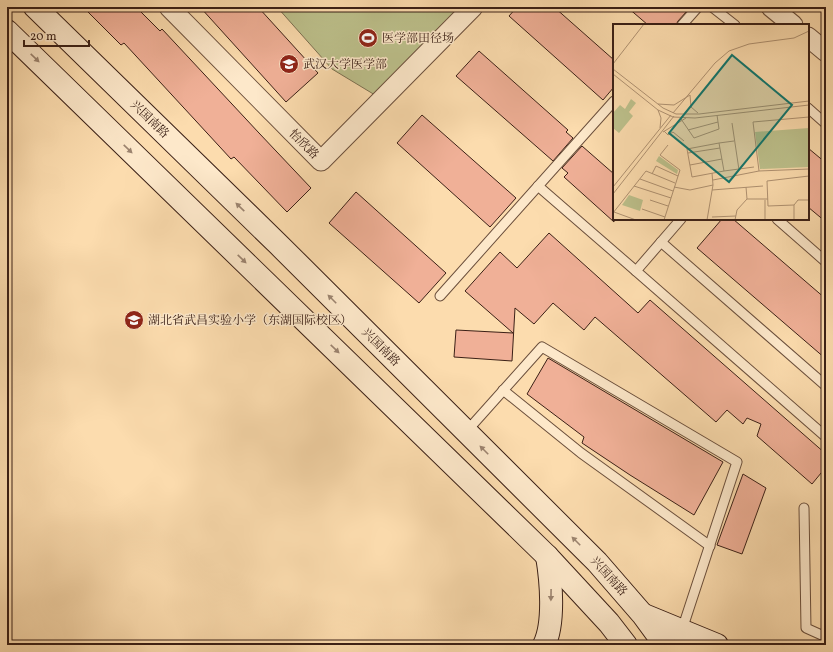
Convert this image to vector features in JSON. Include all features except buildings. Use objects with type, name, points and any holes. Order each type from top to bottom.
[{"type":"main road","name":"兴国南路","points":[[35,7],[273,240],[597,562],[643,615],[665,645]]},
{"type":"main road","points":[[7,31],[547,556],[600,612],[626,645]]},
{"type":"main road","points":[[544,645],[549,629],[551,604],[551,587],[547,556]]},
{"type":"main road","points":[[643,615],[680,638],[717,645]]},
{"type":"street","name":"怡欣路","points":[[169,7],[321,161],[473,7]]},
{"type":"street","points":[[771,7],[792,24]]},
{"type":"street","points":[[809,38],[826,52]]},
{"type":"lane","points":[[683,24],[698,7]]},
{"type":"lane","points":[[712,7],[734,24]]},
{"type":"lane","points":[[440,296],[613,102]]},
{"type":"lane","points":[[809,109],[826,124]]},
{"type":"lane","points":[[538,186],[826,437]]},
{"type":"lane","points":[[636,271],[680,220]]},
{"type":"lane","points":[[778,220],[826,262]]},
{"type":"lane","points":[[661,242],[826,386]]},
{"type":"lane","points":[[466,432],[542,347],[737,462],[680,638]]},
{"type":"lane","points":[[503,390],[581,453],[710,546]]},
{"type":"lane","points":[[804,508],[806,628],[826,637]]},
{"type":"green space","name":"医学部田径场","points":[[277,7],[461,7],[375,95],[332,69]]},
{"type":"place","name":"医学部田径场","points":[[368,38]]},
{"type":"place","name":"武汉大学医学部","points":[[289,64]]},
{"type":"place","name":"湖北省武昌实验小学（东湖国际校区）","points":[[134,320]]}]
